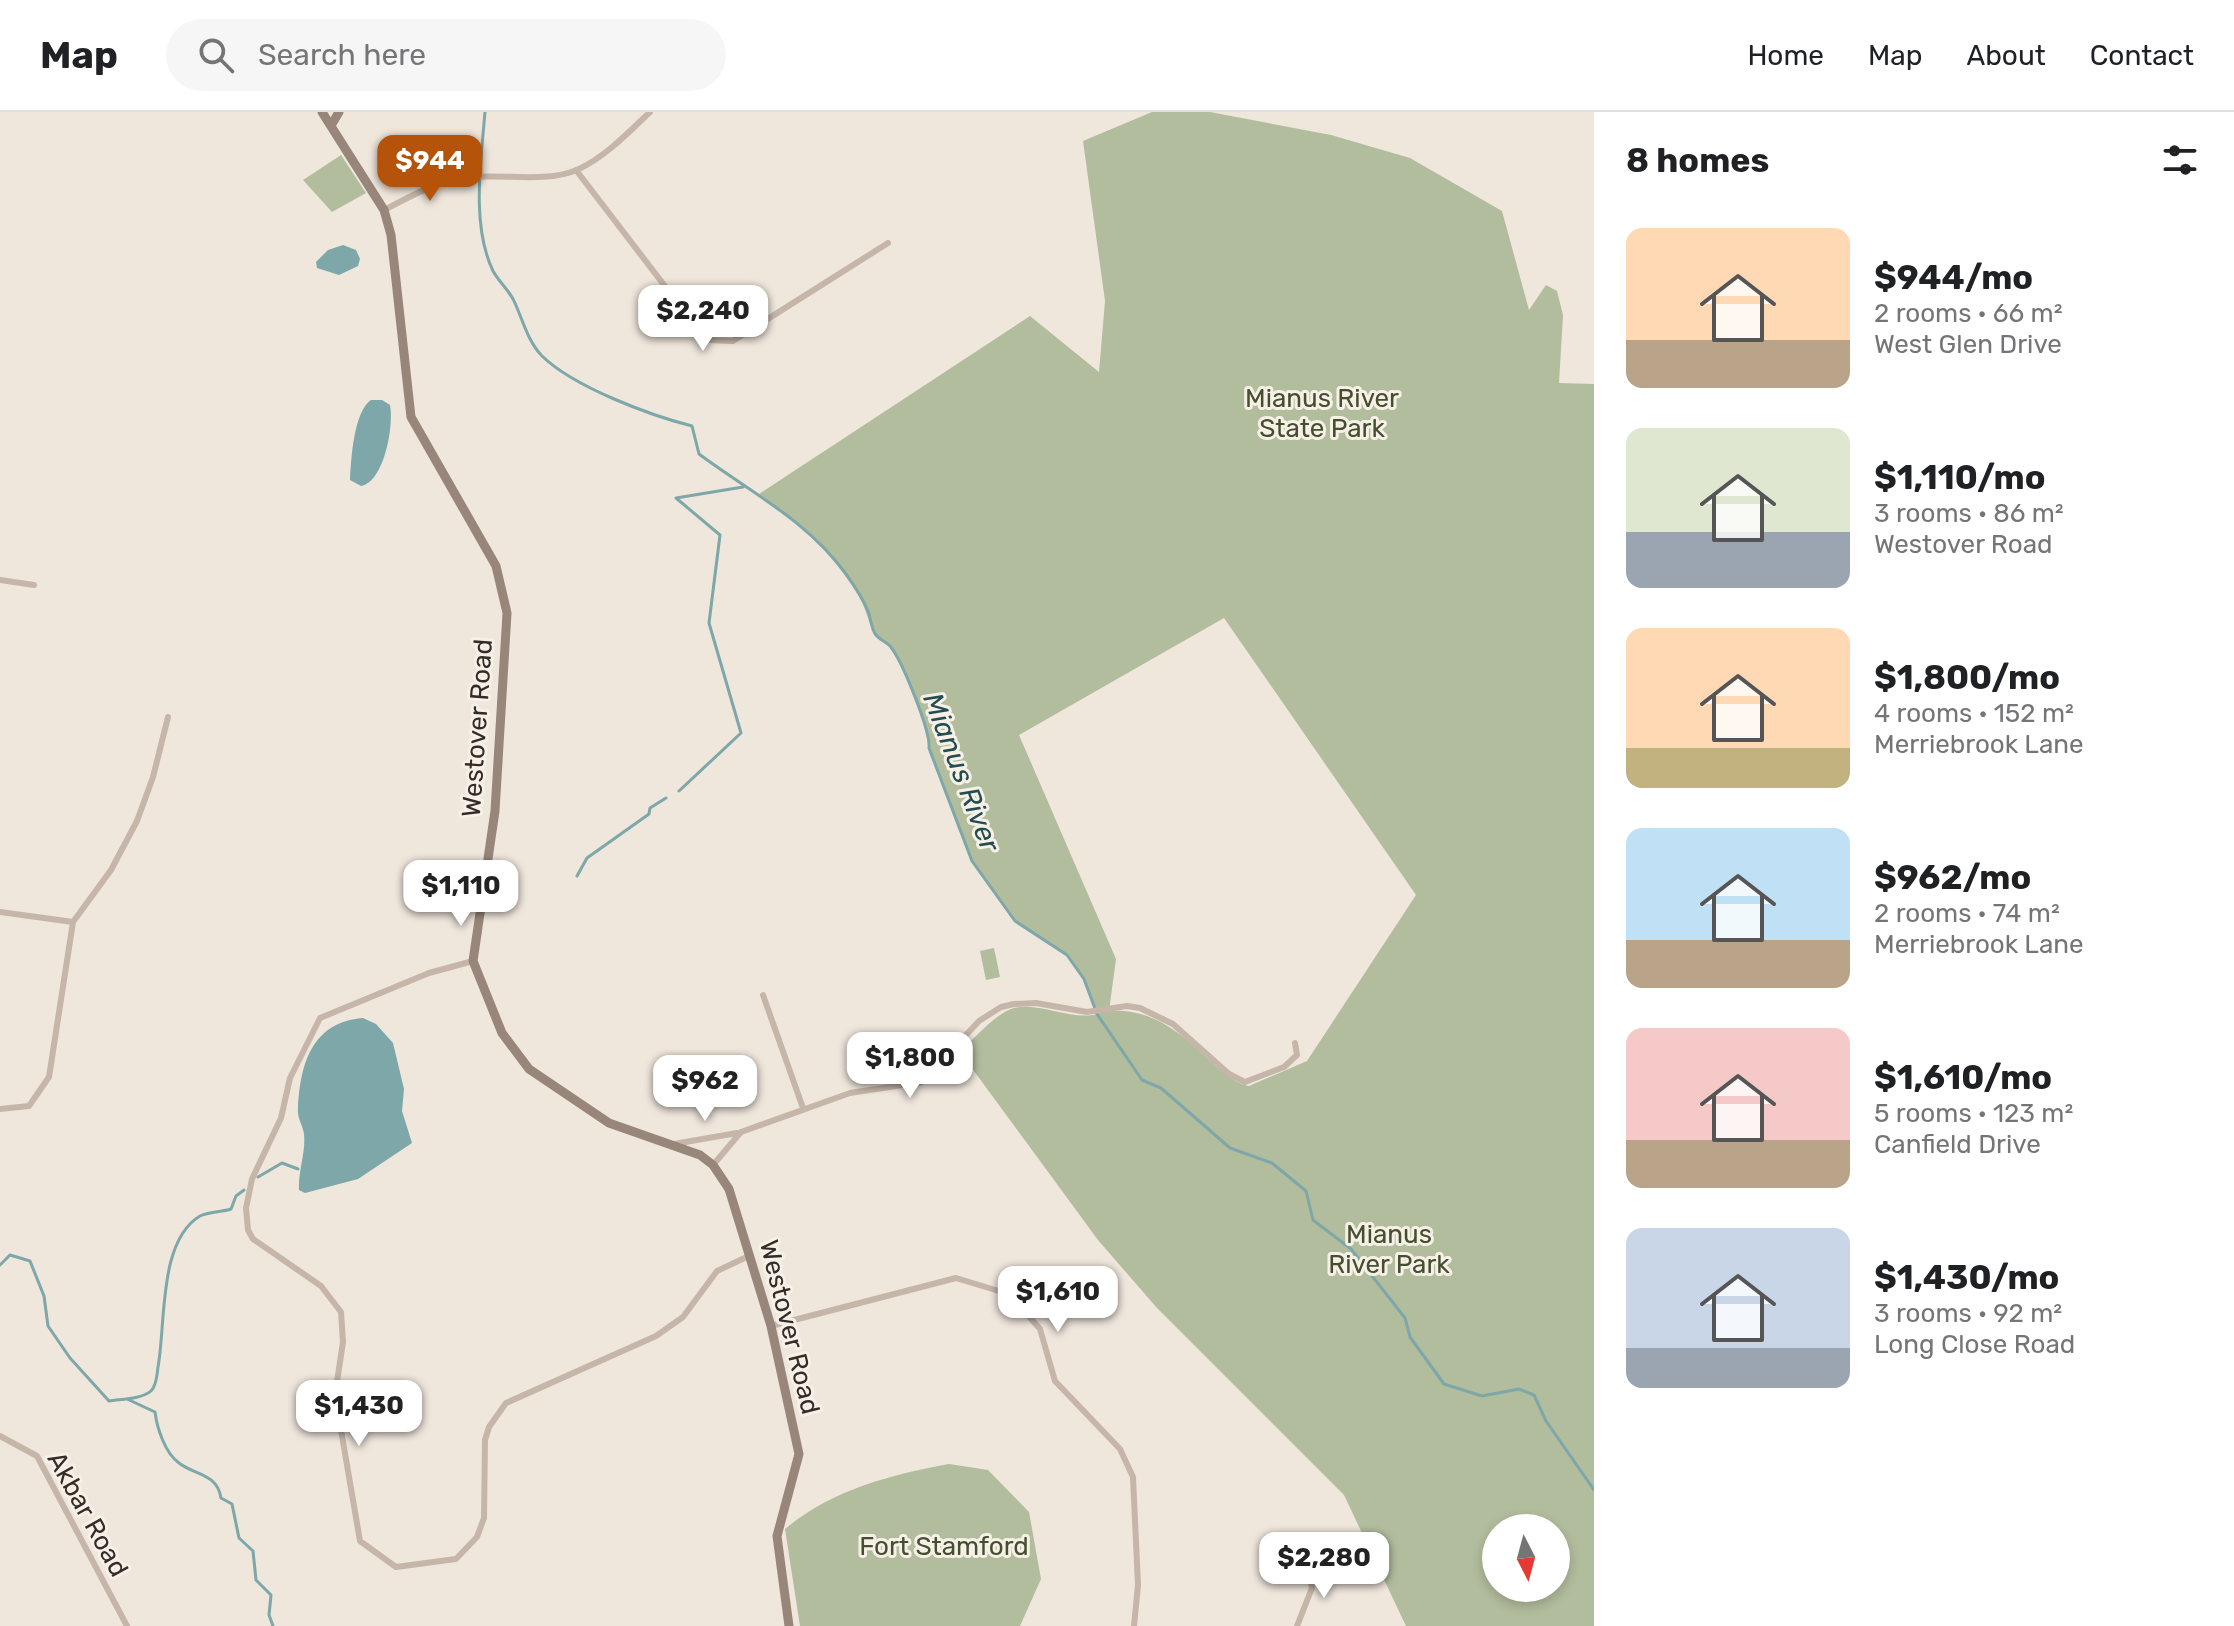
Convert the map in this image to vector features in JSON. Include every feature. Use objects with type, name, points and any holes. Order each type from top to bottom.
[{"type":"street","name":"Westover Road","points":[[322,112],[384,210],[391,235],[411,417],[496,566],[507,613],[495,811],[473,961]]},
{"type":"street","points":[[332,124],[339,112]]},
{"type":"street","points":[[384,210],[433,185],[470,177],[556,175],[576,170],[602,156],[650,112]]},
{"type":"street","points":[[576,170],[700,332],[710,340],[733,341],[888,243]]},
{"type":"street","points":[[0,580],[34,585]]},
{"type":"street","points":[[0,1109],[29,1106],[49,1077],[73,922],[111,870],[131,833],[153,777],[168,717]]},
{"type":"street","points":[[0,912],[73,922]]},
{"type":"street","points":[[741,1132],[713,1165],[674,1144],[609,1123],[529,1069],[502,1033],[473,961],[429,973],[320,1018],[290,1078],[281,1118],[248,1193],[248,1230],[253,1239],[321,1286],[341,1312],[343,1342],[335,1395],[360,1541],[396,1567],[456,1559],[477,1537],[484,1518],[485,1440],[502,1407],[656,1336],[683,1317],[717,1271],[751,1255]]},
{"type":"street","points":[[763,995],[803,1108]]},
{"type":"street","points":[[674,1144],[776,1122],[803,1108],[850,1093],[922,1082],[979,1021],[1001,1007],[1036,1003],[1087,1012],[1127,1006],[1162,1017],[1196,1040],[1229,1074],[1245,1082],[1291,1063],[1297,1055],[1295,1043]]},
{"type":"street","name":"Westover Road","points":[[713,1165],[729,1189],[751,1255],[771,1326],[799,1454],[777,1536],[789,1626]]},
{"type":"street","points":[[771,1326],[956,1278],[994,1289],[1020,1306],[1040,1329],[1055,1381],[1120,1449],[1133,1477],[1138,1585],[1134,1626]]},
{"type":"street","name":"Akbar Road","points":[[0,1436],[37,1456],[127,1626]]},
{"type":"street","points":[[1297,1626],[1312,1588],[1307,1566]]},
{"type":"green space","name":"Mianus River State Park","points":[[1152,112],[1210,112],[1331,135],[1410,158],[1502,211],[1529,310],[1546,285],[1557,291],[1563,315],[1559,383],[1594,384],[1594,1626],[1406,1626],[1344,1495],[1157,1308],[1098,1240],[960,1052],[992,1021],[1014,1008],[1037,1008],[1085,1016],[1097,1014],[1084,979],[1067,955],[1015,921],[972,861],[929,748],[915,696],[895,654],[873,630],[861,600],[848,580],[826,552],[759,494],[1030,316],[1099,372],[1105,301],[1083,141]],"holes":[[[1224,618],[1416,895],[1307,1061],[1249,1086],[1240,1083],[1181,1035],[1156,1019],[1126,1011],[1109,1011],[1116,959],[1019,735]]]},
{"type":"green space","points":[[341,155],[366,193],[332,212],[303,180]]},
{"type":"green space","points":[[994,948],[1000,977],[986,980],[980,951]]},
{"type":"green space","name":"Fort Stamford","points":[[949,1464],[988,1470],[1029,1512],[1041,1579],[1020,1626],[800,1626],[785,1529],[822,1504],[862,1486]]},
{"type":"water","points":[[343,245],[356,250],[360,259],[358,266],[339,275],[317,268],[316,262],[328,250]]},
{"type":"water","points":[[371,400],[382,400],[390,405],[389,439],[376,475],[361,486],[350,480],[353,448],[361,414]]},
{"type":"water","points":[[363,1018],[376,1024],[393,1043],[404,1089],[402,1111],[412,1143],[358,1179],[305,1193],[299,1190],[304,1141],[298,1112],[306,1061],[312,1048],[332,1028]]},
{"type":"waterway","name":"Mianus River","points":[[485,112],[479,193],[486,253],[493,271],[512,297],[537,350],[556,367],[592,389],[655,415],[692,426],[699,454],[777,508],[831,555],[861,597],[874,633],[890,646],[915,696],[929,748],[972,861],[1015,921],[1067,955],[1084,979],[1097,1014],[1142,1080],[1161,1088],[1230,1148],[1272,1163],[1306,1191],[1313,1220],[1351,1249],[1405,1318],[1410,1337],[1444,1384],[1482,1396],[1519,1389],[1534,1395],[1546,1421],[1594,1490]]},
{"type":"waterway","points":[[679,791],[741,733],[709,623],[720,535],[676,498],[743,487]]},
{"type":"waterway","points":[[577,876],[587,858],[649,814],[650,808],[666,798]]},
{"type":"waterway","points":[[258,1177],[282,1163],[298,1169]]},
{"type":"waterway","points":[[0,1265],[10,1255],[30,1261],[44,1296],[48,1326],[70,1358],[109,1401],[142,1396],[151,1391],[156,1379],[166,1285],[177,1244],[186,1228],[200,1216],[231,1209],[236,1196],[244,1190]]},
{"type":"waterway","points":[[127,1399],[155,1412],[162,1440],[174,1459],[210,1479],[221,1498],[232,1504],[239,1538],[253,1551],[256,1580],[271,1595],[269,1615],[273,1626]]},
{"type":"park label","name":"Mianus River Park","points":[[1389,1249]]}]
